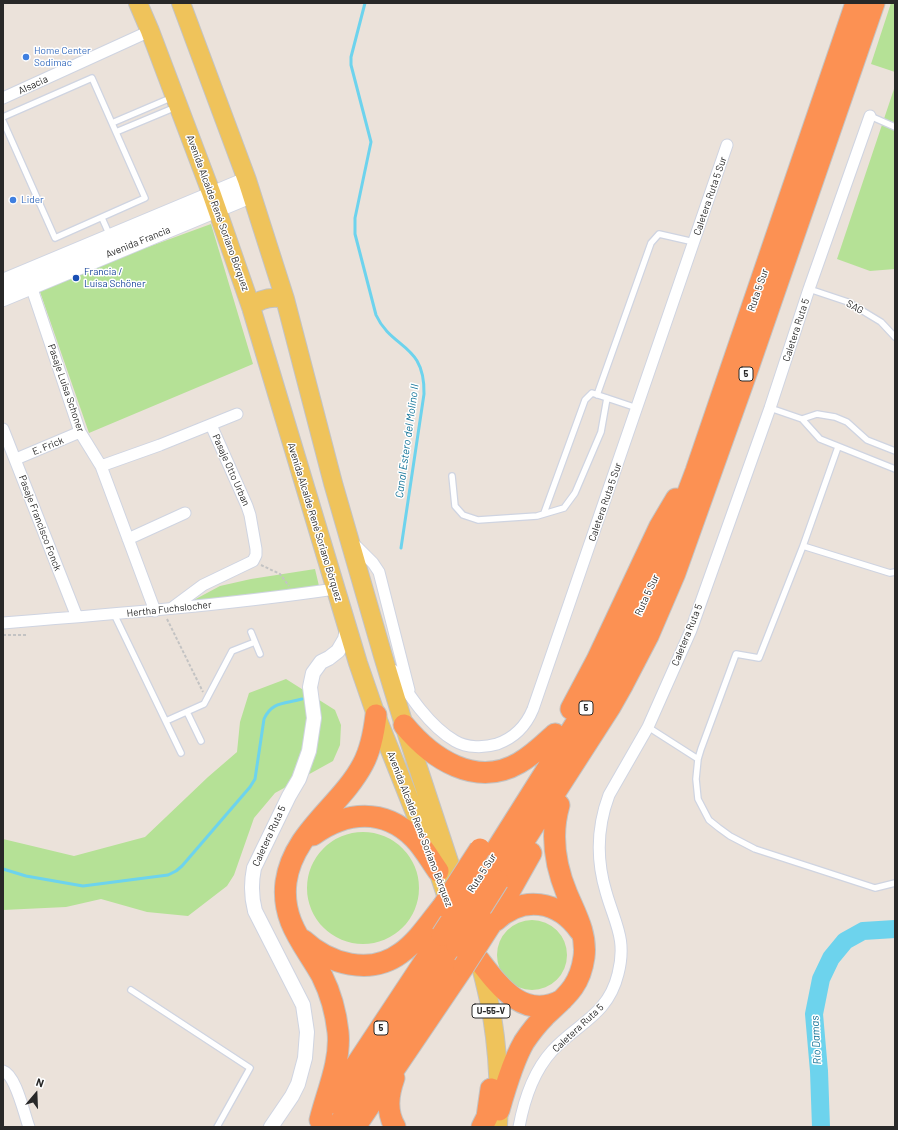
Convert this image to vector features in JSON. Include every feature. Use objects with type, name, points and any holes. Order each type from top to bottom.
[{"type":"highway","name":"Ruta 5 Sur","points":[[324,1125],[491,876],[610,707],[648,636],[675,573],[745,377],[855,31],[856,3]]},
{"type":"highway","name":"Ruta 5 Sur","points":[[491,876],[621,648],[660,566],[696,471],[855,31],[874,3]]},
{"type":"highway","points":[[293,929],[307,944],[328,957],[350,964],[363,966],[393,958],[413,942],[443,906],[572,707],[597,660],[660,526],[696,471]]},
{"type":"highway","points":[[355,1127],[401,1060],[472,963],[496,916],[558,806],[610,707]]},
{"type":"highway","points":[[324,1125],[337,1059],[338,1030],[331,1001],[322,977],[293,929],[287,906],[286,888],[291,863],[298,849],[315,824],[364,764],[371,746],[376,715]]},
{"type":"highway","points":[[404,725],[419,742],[444,760],[467,771],[499,771],[519,763],[533,754],[555,734]]},
{"type":"highway","points":[[499,1119],[507,1083],[524,1044],[544,1017],[566,998],[575,986],[581,972],[584,958],[585,940],[578,919],[562,882],[555,855],[554,828],[558,806]]},
{"type":"highway","points":[[298,849],[311,836],[336,821],[349,818],[370,817],[385,819],[402,828],[420,845],[438,871]]},
{"type":"highway","points":[[496,916],[520,905],[542,905],[553,908],[566,916],[578,929],[585,940]]},
{"type":"highway","points":[[472,963],[513,998],[520,1001],[537,1006],[544,1006],[566,998]]},
{"type":"highway","points":[[395,1127],[389,1112],[388,1103],[393,1080],[401,1060]]},
{"type":"highway","points":[[482,1127],[487,1117],[492,1086]]},
{"type":"main road","name":"Avenida Alcalde René Soriano Bórquez","points":[[138,3],[177,101],[251,307],[358,663],[376,715],[438,871],[481,1016],[487,1045],[492,1086],[499,1119]]},
{"type":"main road","name":"Avenida Alcalde René Soriano Bórquez","points":[[181,3],[249,188],[285,299],[333,483],[404,725],[455,931],[472,963],[492,1014],[497,1052],[499,1119]]},
{"type":"main road","name":"Avenida Francia","points":[[3,298],[29,279],[249,188]]},
{"type":"main road","name":"Avenida Francia","points":[[3,282],[29,279]]},
{"type":"main road","points":[[251,307],[266,298],[285,299]]},
{"type":"main road","points":[[335,589],[383,656]]},
{"type":"street","name":"Alsacia","points":[[3,98],[150,31]]},
{"type":"street","name":"Caletera Ruta 5","points":[[519,1127],[528,1091],[542,1064],[559,1044],[601,1009],[611,993],[618,975],[621,959],[620,933],[606,894],[598,854],[600,827],[609,795],[648,727],[691,630],[770,408],[809,289],[870,116]]},
{"type":"street","name":"Caletera Ruta 5 Sur","points":[[383,656],[410,696],[441,730],[455,741],[464,744],[483,746],[501,742],[514,735],[526,723],[533,709],[727,146]]},
{"type":"street","name":"Pasaje Luisa Schoner","points":[[29,279],[80,432],[101,466],[128,539],[163,610]]},
{"type":"street","points":[[101,466],[160,445],[237,414]]},
{"type":"street","name":"Pasaje Otto Urban","points":[[212,425],[249,510],[256,549],[256,555],[253,561]]},
{"type":"street","name":"Pasaje Francisco Fonck","points":[[3,429],[77,617]]},
{"type":"street","name":"E. Frick","points":[[16,459],[80,432]]},
{"type":"street","points":[[128,539],[185,514]]},
{"type":"street","name":"Caletera Ruta 5 Sur","points":[[349,540],[373,563],[379,572],[410,696]]},
{"type":"street","points":[[163,610],[204,585],[253,561]]},
{"type":"street","name":"Hertha Fuchslocher","points":[[3,623],[163,610],[297,595],[335,589]]},
{"type":"street","name":"Caletera Ruta 5","points":[[271,1127],[292,1096],[298,1084],[305,1058],[307,1032],[303,1005],[255,911],[252,896],[252,877],[254,868],[305,765],[312,741],[314,718],[310,687],[311,680],[317,666],[338,651],[345,639],[348,629]]},
{"type":"street","points":[[329,658],[338,658],[358,663]]},
{"type":"street","points":[[3,1071],[6,1072],[14,1083],[29,1127]]},
{"type":"lane","points":[[3,117],[92,78],[145,198],[55,238],[3,121]]},
{"type":"lane","points":[[112,123],[177,101]]},
{"type":"lane","points":[[116,132],[177,101]]},
{"type":"lane","points":[[870,116],[895,127]]},
{"type":"lane","points":[[102,218],[114,244]]},
{"type":"lane","points":[[597,394],[651,243],[659,234],[694,242]]},
{"type":"lane","name":"SAG","points":[[809,289],[848,302],[881,322],[895,337]]},
{"type":"lane","points":[[544,513],[585,400],[592,393],[637,408]]},
{"type":"lane","points":[[452,476],[455,506],[464,515],[478,520],[537,516],[564,508],[575,493],[601,432],[607,398]]},
{"type":"lane","points":[[770,408],[802,419],[820,439],[895,469]]},
{"type":"lane","points":[[802,419],[817,414],[835,417],[846,422],[867,440],[895,451]]},
{"type":"lane","points":[[838,447],[759,658],[736,654],[698,759],[696,779],[698,799],[709,820],[730,836],[756,849],[875,888],[895,883]]},
{"type":"lane","points":[[802,546],[890,573],[895,572]]},
{"type":"lane","points":[[114,614],[181,753]]},
{"type":"lane","points":[[250,632],[260,654]]},
{"type":"lane","points":[[166,721],[204,704],[232,651],[255,642]]},
{"type":"lane","points":[[187,712],[201,741]]},
{"type":"lane","points":[[648,727],[698,759]]},
{"type":"lane","points":[[131,990],[250,1068],[217,1127]]},
{"type":"path","points":[[253,561],[280,574],[297,595]]},
{"type":"path","points":[[163,610],[207,699]]},
{"type":"path","points":[[3,635],[27,635]]},
{"type":"green space","points":[[891,3],[895,3],[895,72],[871,64]]},
{"type":"green space","points":[[895,86],[895,269],[870,271],[837,259]]},
{"type":"green space","points":[[211,224],[253,364],[89,433],[39,289],[107,262]]},
{"type":"green space","points":[[315,569],[319,586],[192,601],[220,586],[251,579]]},
{"type":"green space","points":[[286,679],[335,710],[341,725],[340,745],[333,761],[275,793],[254,818],[234,875],[227,886],[188,916],[147,912],[101,899],[66,907],[3,910],[3,839],[74,856],[145,837],[208,777],[237,752],[240,722],[249,693]]},
{"type":"green space","points":[[363,832],[384,836],[403,848],[415,867],[419,888],[415,909],[403,928],[384,940],[363,944],[342,940],[323,928],[311,909],[307,888],[311,867],[323,848],[342,836]]},
{"type":"green space","points":[[532,920],[551,926],[561,936],[567,955],[561,974],[551,984],[532,990],[513,984],[503,974],[497,955],[503,936],[513,926]]},
{"type":"waterway","name":"Canal Estero del Molino II","points":[[365,3],[351,57],[351,65],[371,142],[355,218],[355,234],[376,315],[390,335],[413,356],[419,365],[423,377],[424,394],[401,548]]},
{"type":"waterway","name":"Canal Estero del Molino II","points":[[3,869],[26,876],[83,886],[168,875],[176,871],[250,787],[255,779],[264,719],[267,713],[275,706],[302,699]]},
{"type":"waterway","name":"Río Damas","points":[[821,1127],[819,1071],[814,1014],[821,979],[831,958],[845,941],[863,931],[895,929]]},
{"type":"place","name":"Home Center Sodimac","points":[[26,57]]},
{"type":"place","name":"Lider","points":[[13,200]]},
{"type":"place","name":"Francia / Luisa Schöner","points":[[76,278]]}]
